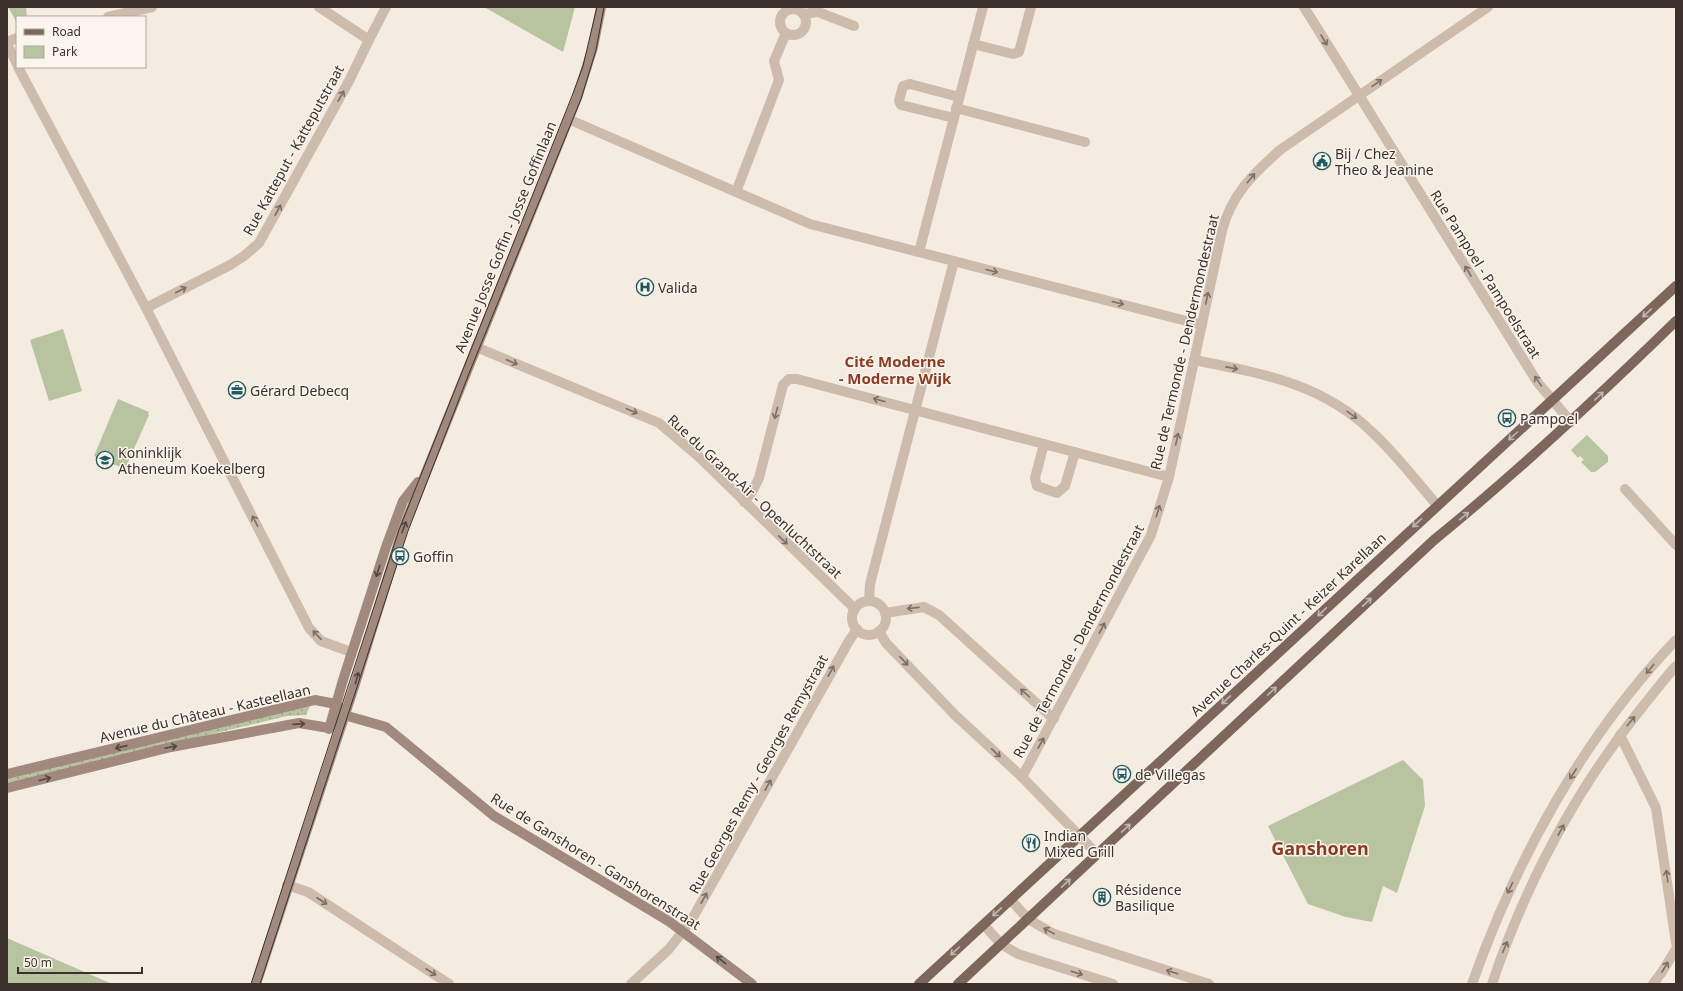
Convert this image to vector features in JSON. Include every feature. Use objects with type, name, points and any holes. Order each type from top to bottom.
[{"type":"main road","name":"Avenue Josse Goffin - Josse Goffinlaan","points":[[256,984],[287,885],[344,715],[396,548],[568,119],[587,68],[601,7]]},
{"type":"main road","name":"Avenue Charles-Quint - Keizer Karellaan","points":[[919,984],[1676,286]]},
{"type":"main road","points":[[958,984],[1434,540],[1477,505],[1571,422],[1676,320]]},
{"type":"main road","name":"Avenue Josse Goffin - Josse Goffinlaan","points":[[329,728],[351,652],[403,501],[425,474]]},
{"type":"main road","name":"Avenue du Château - Kasteellaan","points":[[7,774],[315,700],[336,704]]},
{"type":"main road","points":[[335,743],[329,728],[344,715],[336,704]]},
{"type":"main road","name":"Rue de Ganshoren - Ganshorenstraat","points":[[344,715],[386,727],[494,816],[683,931],[752,984]]},
{"type":"main road","name":"Avenue du Château - Kasteellaan","points":[[7,788],[171,747],[292,724],[308,724],[329,728]]},
{"type":"street","points":[[112,16],[152,7]]},
{"type":"street","points":[[319,7],[369,40]]},
{"type":"street","name":"Rue Katteput - Katteputstraat","points":[[146,308],[230,265],[244,256],[259,243],[345,88],[386,7]]},
{"type":"street","points":[[919,252],[983,7]]},
{"type":"street","points":[[973,44],[1013,54],[1019,52],[1031,7]]},
{"type":"street","name":"Rue Pampoel - Pampoelstraat","points":[[1304,7],[1534,376],[1571,422]]},
{"type":"street","name":"Rue de Termonde - Dendermondestraat","points":[[1022,777],[1151,534],[1169,477],[1222,231],[1226,214],[1232,203],[1252,175],[1280,150],[1488,7]]},
{"type":"street","points":[[788,8],[799,10],[804,14],[807,20],[803,31],[792,36],[786,33],[780,24],[783,13],[788,8]]},
{"type":"street","points":[[804,14],[818,12],[854,26]]},
{"type":"street","points":[[736,192],[779,80],[774,61],[786,33]]},
{"type":"street","points":[[7,42],[16,62]]},
{"type":"street","points":[[19,68],[146,308],[309,628],[322,640],[351,652]]},
{"type":"street","points":[[954,118],[901,105],[899,101],[903,86],[910,84],[959,97]]},
{"type":"street","points":[[956,108],[1085,142]]},
{"type":"street","points":[[568,119],[810,224],[1202,325]]},
{"type":"street","points":[[869,601],[870,584],[917,410],[954,261]]},
{"type":"street","name":"Rue du Grand-Air - Openluchtstraat","points":[[476,347],[660,423],[699,457],[855,609]]},
{"type":"street","points":[[1194,360],[1279,378],[1315,392],[1336,403],[1373,432],[1437,505]]},
{"type":"street","points":[[744,502],[752,492],[759,478],[783,385],[789,379],[797,379],[1169,477]]},
{"type":"street","points":[[1044,444],[1035,478],[1037,486],[1057,493],[1065,486],[1074,452]]},
{"type":"street","points":[[1625,489],[1676,545]]},
{"type":"street","points":[[869,601],[877,604],[885,613],[885,621],[879,631],[869,634],[857,629],[853,622],[855,609],[861,603],[869,601]]},
{"type":"street","points":[[885,613],[924,607],[939,616],[1054,719]]},
{"type":"street","name":"Rue Georges Remy - Georges Remystraat","points":[[631,984],[669,949],[691,921],[849,640],[857,629]]},
{"type":"street","points":[[879,631],[886,642],[955,715],[1022,777],[1098,854]]},
{"type":"street","points":[[1472,984],[1506,897],[1528,852],[1563,789],[1602,729],[1661,655],[1676,640]]},
{"type":"street","points":[[1492,984],[1502,954],[1522,906],[1544,861],[1580,797],[1620,735],[1676,666]]},
{"type":"street","points":[[1620,735],[1656,808],[1676,942]]},
{"type":"street","points":[[287,885],[308,892],[449,984]]},
{"type":"street","points":[[1011,900],[1028,920],[1054,934],[1188,981],[1209,984]]},
{"type":"street","points":[[984,925],[1001,944],[1018,954],[1113,984]]},
{"type":"street","points":[[1653,984],[1676,948]]},
{"type":"green space","points":[[8,7],[26,7],[27,16],[16,16],[16,21]]},
{"type":"green space","points":[[484,7],[575,7],[563,52]]},
{"type":"green space","points":[[63,329],[82,391],[49,401],[30,340]]},
{"type":"green space","points":[[118,399],[149,412],[125,469],[94,456]]},
{"type":"green space","points":[[1587,435],[1608,456],[1608,462],[1595,472],[1591,472],[1581,462],[1584,460],[1580,456],[1578,458],[1571,450]]},
{"type":"green space","points":[[310,706],[306,715],[287,716],[7,783],[7,777]]},
{"type":"green space","points":[[1403,760],[1423,780],[1425,806],[1397,893],[1383,886],[1372,922],[1346,917],[1308,904],[1268,826]]},
{"type":"green space","points":[[7,938],[112,984],[7,984]]},
{"type":"tram line","points":[[251,984],[399,530],[572,96],[583,66],[597,7]]},
{"type":"tram line","points":[[260,984],[408,531],[470,371],[581,99],[596,50],[604,7]]},
{"type":"place","name":"Bij / Chez Theo & Jeanine","points":[[1322,161]]},
{"type":"place","name":"Valida","points":[[645,287]]},
{"type":"place","name":"Gérard Debecq","points":[[237,390]]},
{"type":"place","name":"Pampoel","points":[[1507,418]]},
{"type":"place","name":"Koninklijk Atheneum Koekelberg","points":[[105,460]]},
{"type":"place","name":"Goffin","points":[[400,556]]},
{"type":"place","name":"de Villegas","points":[[1122,774]]},
{"type":"place","name":"Indian Mixed Grill","points":[[1031,843]]},
{"type":"place","name":"Résidence Basilique","points":[[1102,897]]},
{"type":"district","name":"Cité Moderne - Moderne Wijk","points":[[895,370]]},
{"type":"district","name":"Ganshoren","points":[[1320,848]]}]
